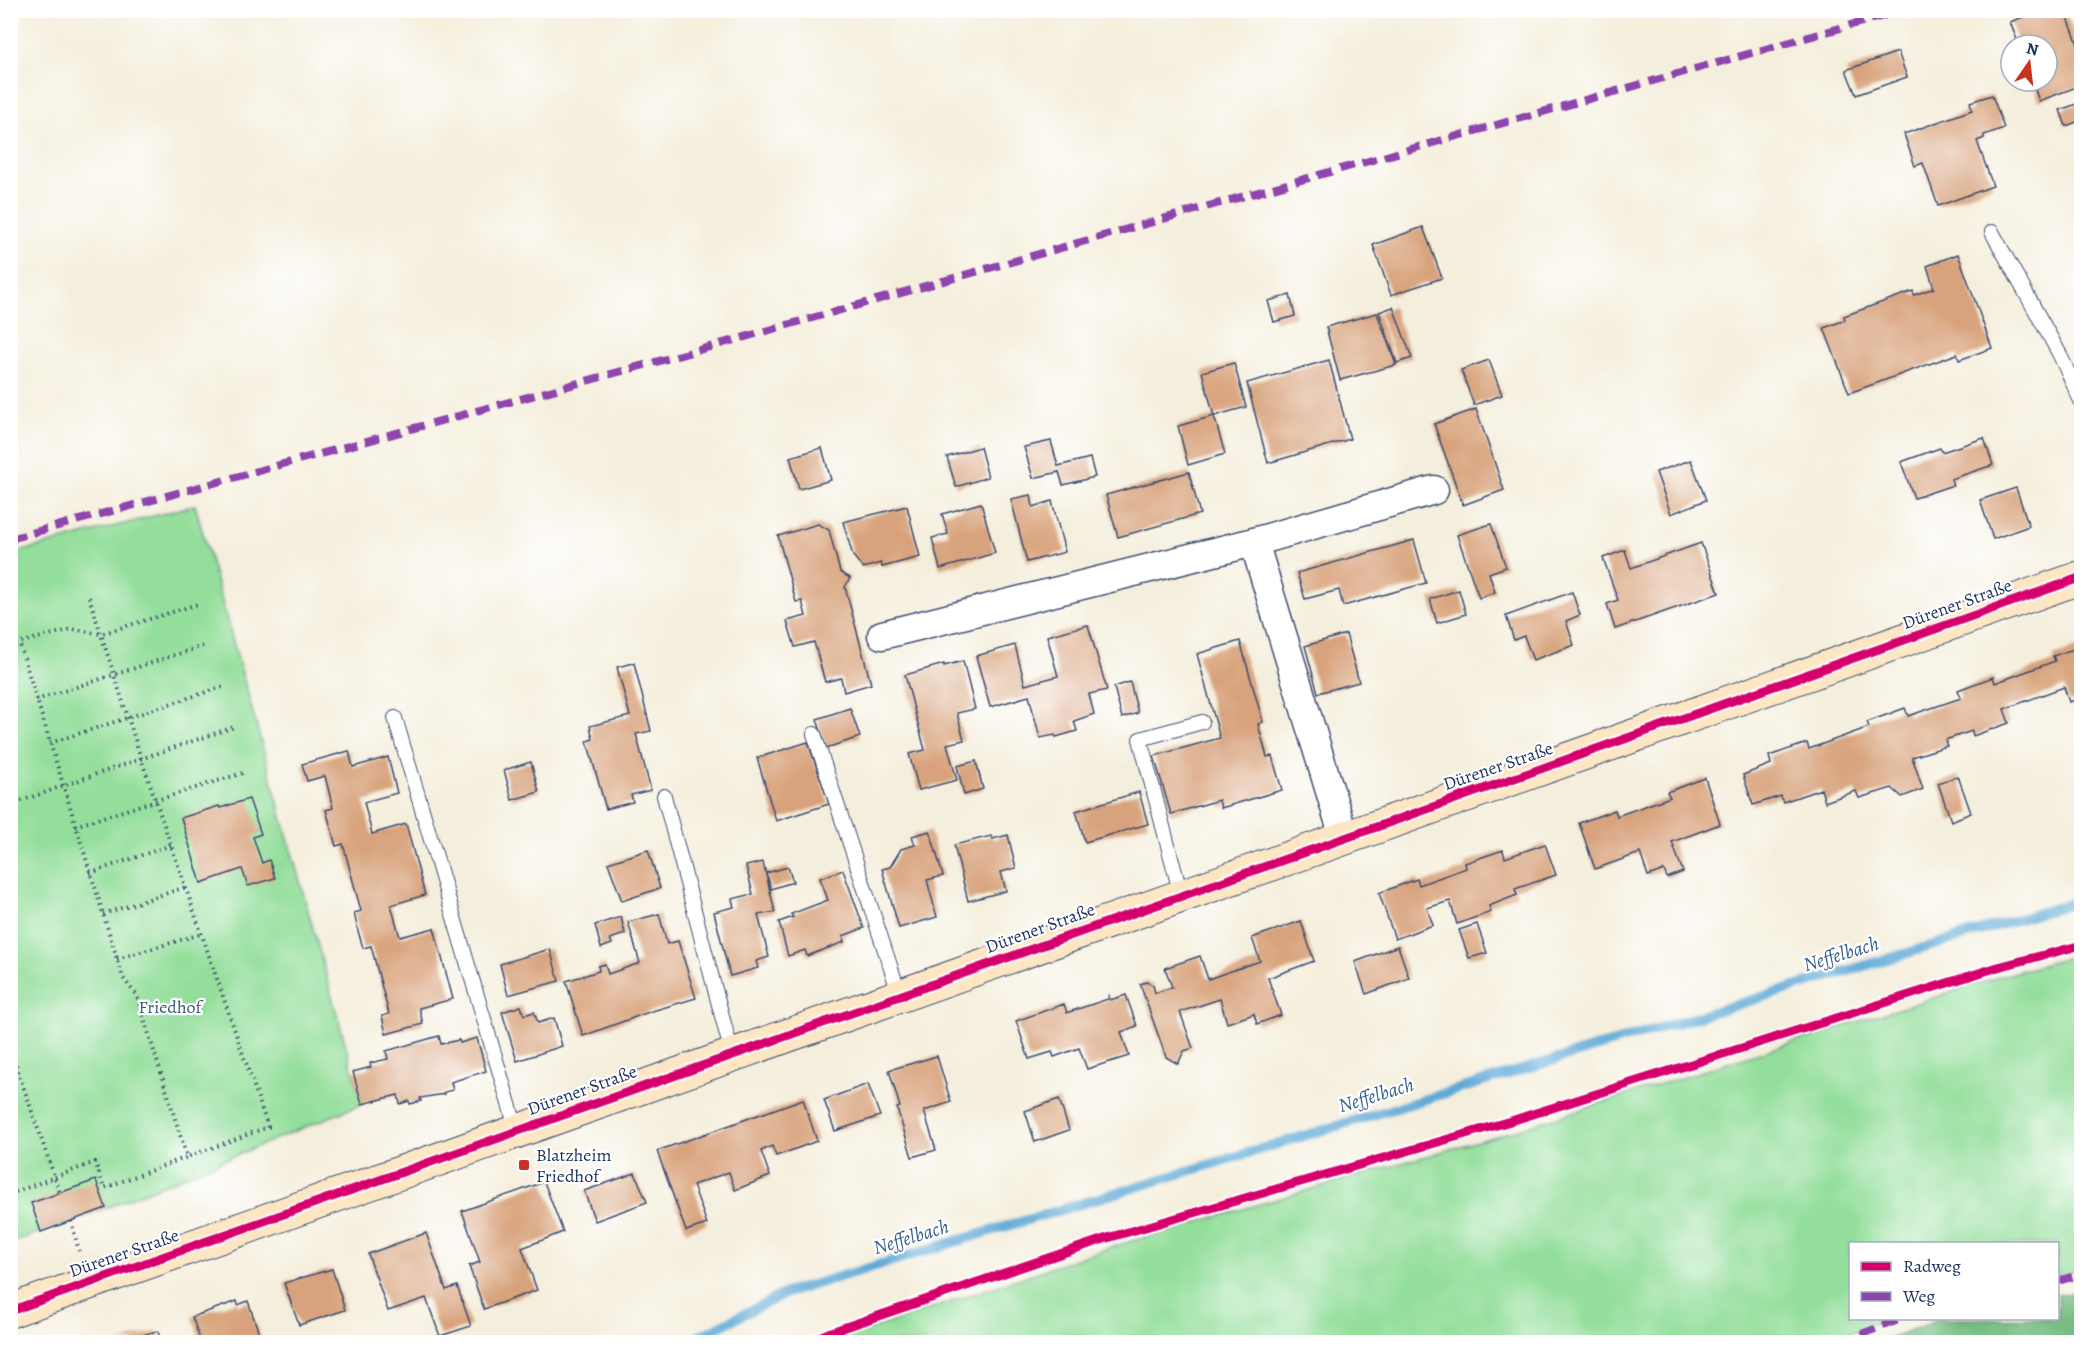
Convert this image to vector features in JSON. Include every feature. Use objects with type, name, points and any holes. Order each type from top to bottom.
[{"type":"street","points":[[882,635],[1254,542],[1434,490]]},
{"type":"street","points":[[1254,542],[1344,837]]},
{"type":"street","name":"Dürener Straße","points":[[10,1311],[2082,577]]},
{"type":"lane","points":[[1992,232],[2059,353],[2082,403]]},
{"type":"lane","points":[[395,718],[517,1131]]},
{"type":"lane","points":[[1181,895],[1140,739],[1202,722]]},
{"type":"lane","points":[[814,734],[900,996]]},
{"type":"lane","points":[[664,796],[732,1054]]},
{"type":"path","points":[[10,1194],[95,1162],[104,1188],[268,1127],[155,800],[89,597]]},
{"type":"path","points":[[10,645],[73,628],[101,634],[198,604]]},
{"type":"path","points":[[19,642],[123,978],[138,996],[187,1157]]},
{"type":"path","points":[[36,700],[206,645]]},
{"type":"path","points":[[50,743],[225,686]]},
{"type":"path","points":[[10,805],[234,727]]},
{"type":"path","points":[[75,826],[246,772]]},
{"type":"path","points":[[90,873],[171,845]]},
{"type":"path","points":[[103,914],[186,887]]},
{"type":"path","points":[[117,959],[201,934]]},
{"type":"path","points":[[10,1048],[60,1193]]},
{"type":"green space","name":"Friedhof","points":[[195,505],[362,1104],[106,1208],[11,1243],[11,554]]},
{"type":"green space","points":[[2081,954],[2081,1269],[2059,1276],[2059,1242],[1849,1242],[1849,1320],[1886,1320],[1824,1342],[833,1342],[1108,1248],[1513,1131],[2002,976]]},
{"type":"green space","points":[[2081,1288],[2081,1342],[1878,1342],[1938,1320],[2059,1320],[2059,1294]]},
{"type":"building","points":[[2042,10],[2065,10],[2082,55],[2082,85],[2039,101],[2036,93],[2059,93],[2059,33],[2014,33],[2010,22]]},
{"type":"building","points":[[1898,52],[1907,77],[1856,95],[1846,70]]},
{"type":"building","points":[[1992,95],[2004,128],[1984,135],[1984,138],[1977,141],[1993,186],[1938,206],[1923,163],[1915,166],[1904,134],[1972,110],[1970,102]]},
{"type":"building","points":[[2082,102],[2082,120],[2066,126],[2060,110]]},
{"type":"building","points":[[1423,227],[1442,278],[1391,295],[1373,245]]},
{"type":"building","points":[[1958,254],[1992,348],[1959,360],[1957,354],[1849,393],[1824,328],[1845,320],[1844,316],[1913,291],[1914,295],[1934,288],[1927,266]]},
{"type":"building","points":[[1290,295],[1295,316],[1274,322],[1268,301]]},
{"type":"building","points":[[1393,307],[1412,358],[1397,363],[1379,312]]},
{"type":"building","points":[[1377,313],[1396,365],[1340,380],[1326,327]]},
{"type":"building","points":[[1329,360],[1350,439],[1268,463],[1247,383]]},
{"type":"building","points":[[1489,360],[1502,395],[1474,405],[1461,370]]},
{"type":"building","points":[[1234,363],[1246,407],[1214,416],[1202,372]]},
{"type":"building","points":[[1476,409],[1504,490],[1463,505],[1434,424]]},
{"type":"building","points":[[1214,416],[1225,454],[1188,465],[1178,426]]},
{"type":"building","points":[[1984,438],[1993,465],[1951,479],[1953,485],[1914,498],[1901,462],[1940,448],[1942,452]]},
{"type":"building","points":[[1051,441],[1058,466],[1090,458],[1095,477],[1063,485],[1059,472],[1033,478],[1024,447]]},
{"type":"building","points":[[980,447],[988,477],[956,487],[947,457]]},
{"type":"building","points":[[822,448],[831,480],[799,489],[790,457]]},
{"type":"building","points":[[1691,460],[1706,500],[1671,514],[1656,472]]},
{"type":"building","points":[[1189,472],[1200,514],[1118,537],[1106,495]]},
{"type":"building","points":[[2016,488],[2029,526],[1993,539],[1980,500]]},
{"type":"building","points":[[1031,495],[1033,507],[1052,501],[1065,552],[1027,562],[1011,499]]},
{"type":"building","points":[[981,503],[995,553],[940,569],[932,538],[948,534],[942,514]]},
{"type":"building","points":[[907,506],[920,557],[882,567],[881,563],[863,568],[853,556],[843,522]]},
{"type":"building","points":[[818,524],[829,530],[840,572],[850,578],[845,587],[871,684],[844,692],[841,678],[825,682],[814,642],[795,647],[787,621],[806,616],[802,601],[796,602],[778,536]]},
{"type":"building","points":[[1491,524],[1506,567],[1489,573],[1495,592],[1479,598],[1457,535]]},
{"type":"building","points":[[1414,540],[1426,583],[1343,606],[1339,590],[1305,599],[1297,573]]},
{"type":"building","points":[[1701,543],[1719,593],[1615,629],[1607,604],[1618,600],[1603,558],[1625,550],[1631,568]]},
{"type":"building","points":[[1459,590],[1466,614],[1437,623],[1430,599]]},
{"type":"building","points":[[1572,592],[1580,615],[1566,621],[1574,645],[1533,660],[1524,636],[1514,640],[1506,616]]},
{"type":"building","points":[[1088,625],[1107,690],[1089,694],[1094,714],[1074,721],[1077,731],[1056,737],[1055,735],[1040,738],[1029,696],[990,707],[976,656],[1015,645],[1025,685],[1058,676],[1047,636]]},
{"type":"building","points":[[1346,634],[1359,682],[1318,693],[1305,646]]},
{"type":"building","points":[[1240,641],[1263,722],[1258,724],[1267,757],[1272,756],[1282,790],[1221,808],[1219,800],[1171,814],[1154,756],[1220,738],[1197,654]]},
{"type":"building","points":[[2082,646],[2082,698],[2069,702],[2064,687],[2004,709],[2009,723],[1973,736],[1972,731],[1945,740],[1947,746],[1912,757],[1923,789],[1902,797],[1892,788],[1859,798],[1856,791],[1825,802],[1821,789],[1783,802],[1781,796],[1753,805],[1743,775],[1771,764],[1769,756],[1807,743],[1809,749],[1869,727],[1867,722],[1905,708],[1908,716],[1961,698],[1958,690],[1993,677],[1995,683],[2055,661],[2053,656]]},
{"type":"building","points":[[963,661],[975,709],[957,713],[964,740],[947,744],[957,780],[919,790],[909,754],[925,750],[905,675]]},
{"type":"building","points":[[634,663],[651,731],[636,734],[651,790],[631,795],[633,802],[606,809],[587,741],[593,739],[590,726],[630,716],[617,667]]},
{"type":"building","points":[[1130,682],[1138,713],[1122,718],[1114,687]]},
{"type":"building","points":[[850,708],[860,737],[826,748],[817,719]]},
{"type":"building","points":[[808,742],[829,804],[776,821],[757,758]]},
{"type":"building","points":[[349,751],[353,767],[388,757],[397,793],[364,802],[372,834],[406,824],[425,895],[391,905],[400,937],[434,928],[453,999],[419,1008],[423,1024],[386,1034],[382,1016],[389,1014],[371,946],[363,948],[358,931],[354,913],[361,911],[343,844],[336,846],[326,810],[333,808],[325,776],[307,781],[302,764]]},
{"type":"building","points":[[976,761],[983,789],[964,795],[957,766]]},
{"type":"building","points":[[531,762],[539,792],[512,800],[504,770]]},
{"type":"building","points":[[1958,776],[1971,813],[1951,821],[1938,783]]},
{"type":"building","points":[[1705,778],[1720,824],[1672,842],[1683,872],[1667,878],[1664,870],[1648,876],[1640,853],[1595,869],[1579,823],[1615,810],[1617,816],[1670,797],[1667,792]]},
{"type":"building","points":[[1139,792],[1148,824],[1085,842],[1076,811]]},
{"type":"building","points":[[249,799],[261,834],[253,837],[262,863],[269,860],[275,878],[248,886],[242,869],[201,883],[181,818]]},
{"type":"building","points":[[930,831],[943,876],[927,880],[937,917],[899,928],[882,869],[890,867],[901,849],[915,845],[912,836]]},
{"type":"building","points":[[1008,835],[1016,868],[1001,872],[1006,891],[968,901],[954,845],[991,836],[993,839]]},
{"type":"building","points":[[1545,844],[1556,875],[1515,889],[1517,895],[1489,906],[1491,912],[1457,924],[1450,901],[1427,908],[1433,925],[1395,939],[1379,893],[1417,879],[1419,885],[1466,868],[1465,863],[1503,850],[1505,858]]},
{"type":"building","points":[[648,850],[660,888],[622,901],[608,863]]},
{"type":"building","points":[[763,862],[775,912],[758,915],[769,957],[756,961],[758,968],[730,976],[714,912],[734,907],[732,899],[753,894],[746,866]]},
{"type":"building","points":[[788,867],[793,882],[771,889],[766,873]]},
{"type":"building","points":[[843,870],[864,928],[843,936],[844,942],[807,956],[805,950],[788,956],[779,922],[793,917],[791,914],[828,900],[820,878]]},
{"type":"building","points":[[659,914],[667,944],[678,941],[696,998],[583,1036],[566,981],[599,971],[598,966],[605,964],[608,974],[640,963],[628,922]]},
{"type":"building","points":[[621,917],[625,934],[610,939],[612,944],[601,948],[595,925]]},
{"type":"building","points":[[1301,921],[1314,961],[1268,978],[1281,1015],[1257,1024],[1254,1014],[1227,1023],[1220,999],[1180,1012],[1193,1048],[1184,1051],[1178,1064],[1166,1057],[1140,984],[1146,982],[1153,985],[1155,993],[1172,987],[1165,968],[1200,956],[1208,979],[1260,961],[1252,938]]},
{"type":"building","points":[[1477,924],[1487,953],[1469,958],[1459,930]]},
{"type":"building","points":[[1398,946],[1409,978],[1366,994],[1355,962]]},
{"type":"building","points":[[550,949],[559,981],[508,995],[500,964]]},
{"type":"building","points":[[1126,995],[1137,1026],[1121,1032],[1129,1056],[1087,1069],[1079,1048],[1054,1057],[1052,1052],[1029,1059],[1016,1021],[1064,1004],[1067,1013],[1108,999],[1109,996],[1110,1000]]},
{"type":"building","points":[[521,1006],[524,1015],[534,1012],[538,1023],[554,1018],[562,1046],[517,1061],[502,1012]]},
{"type":"building","points":[[439,1036],[441,1044],[459,1040],[460,1043],[477,1038],[486,1071],[451,1082],[453,1090],[444,1092],[444,1094],[420,1098],[421,1101],[410,1104],[409,1101],[400,1104],[398,1095],[362,1104],[353,1072],[371,1067],[370,1063],[388,1059],[386,1051]]},
{"type":"building","points":[[937,1056],[951,1102],[924,1111],[936,1150],[912,1157],[897,1108],[900,1107],[889,1070]]},
{"type":"building","points":[[868,1084],[880,1116],[835,1131],[824,1100]]},
{"type":"building","points":[[803,1099],[817,1141],[776,1156],[772,1146],[761,1151],[770,1176],[735,1190],[729,1172],[693,1185],[707,1224],[686,1231],[657,1151]]},
{"type":"building","points":[[1059,1099],[1069,1130],[1035,1142],[1025,1111]]},
{"type":"building","points":[[635,1173],[647,1202],[595,1221],[584,1191]]},
{"type":"building","points":[[96,1180],[106,1208],[41,1232],[31,1203]]},
{"type":"building","points":[[544,1182],[563,1232],[522,1248],[537,1290],[484,1309],[469,1266],[480,1262],[462,1211]]},
{"type":"building","points":[[426,1233],[446,1290],[457,1286],[471,1326],[440,1336],[426,1298],[388,1311],[368,1254]]},
{"type":"building","points":[[332,1269],[345,1310],[299,1325],[284,1283]]},
{"type":"building","points":[[237,1301],[238,1305],[248,1301],[261,1339],[251,1342],[201,1342],[192,1317]]},
{"type":"building","points":[[158,1331],[161,1342],[119,1342],[135,1337]]},
{"type":"waterway","name":"Neffelbach","points":[[688,1342],[786,1293],[2082,900]]},
{"type":"marked path","points":[[10,539],[688,353],[1904,10]]},
{"type":"marked path","points":[[2059,1281],[2082,1274]]},
{"type":"marked path","points":[[1840,1342],[1899,1320]]},
{"type":"cycle path","points":[[10,1311],[2082,577]]},
{"type":"cycle path","points":[[808,1342],[831,1332],[1104,1239],[1514,1120],[1998,967],[2082,945]]},
{"type":"place","name":"Blatzheim Friedhof","points":[[524,1165]]}]
